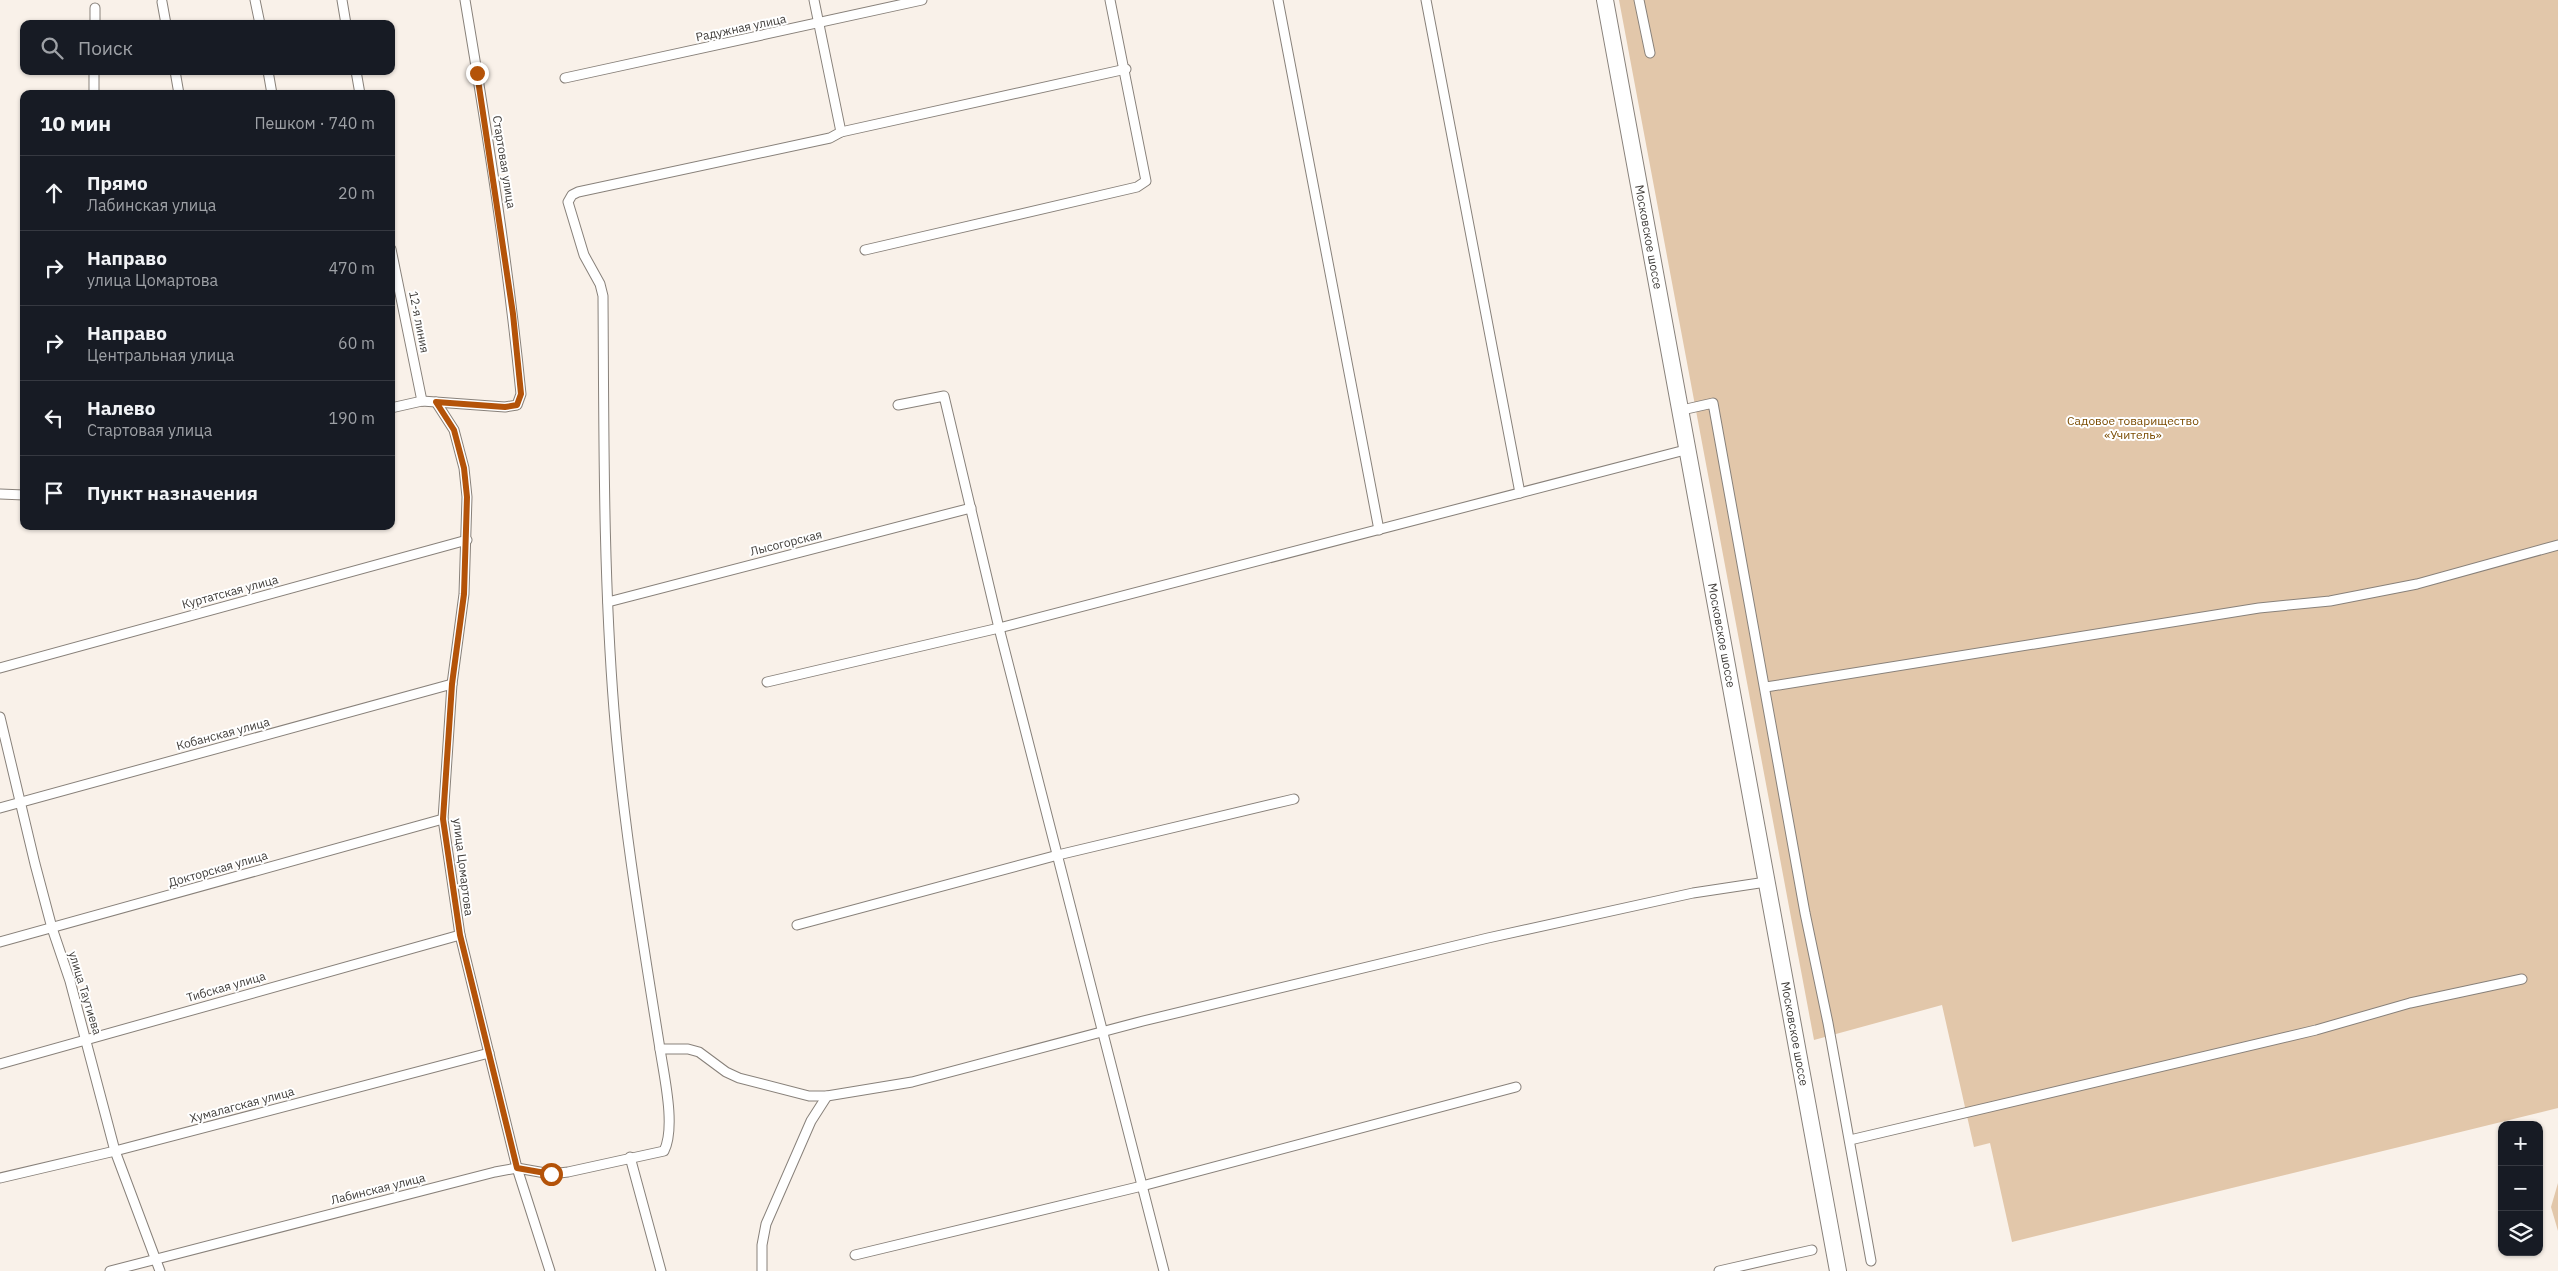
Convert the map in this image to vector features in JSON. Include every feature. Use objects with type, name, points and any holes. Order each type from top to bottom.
[{"type":"highway","name":"Московское шоссе","points":[[1606,0],[1838,1271]]},
{"type":"street","points":[[255,0],[259,20]]},
{"type":"street","points":[[342,0],[345,20]]},
{"type":"street","name":"Стартовая улица","points":[[436,402],[505,407],[517,405],[521,394],[514,323],[465,0]]},
{"type":"street","points":[[814,0],[841,132]]},
{"type":"street","name":"Радужная улица","points":[[565,78],[922,0]]},
{"type":"street","points":[[865,250],[1136,187],[1146,181],[1126,69],[1110,0]]},
{"type":"street","points":[[1278,0],[1379,530]]},
{"type":"street","points":[[1426,0],[1520,493]]},
{"type":"street","points":[[1639,0],[1650,53]]},
{"type":"street","points":[[162,2],[165,20]]},
{"type":"street","points":[[95,8],[95,20]]},
{"type":"street","points":[[1126,69],[841,132],[830,138],[578,192],[572,195],[568,202],[584,255],[600,284],[603,296],[604,488],[614,711],[627,842],[660,1049],[688,1049],[699,1052],[726,1072],[740,1078],[810,1096],[827,1096],[912,1082],[1143,1020],[1488,938],[1693,893],[1766,882]]},
{"type":"street","points":[[94,75],[94,90]]},
{"type":"street","points":[[176,75],[178,90]]},
{"type":"street","points":[[269,75],[271,90]]},
{"type":"street","points":[[357,75],[359,90]]},
{"type":"street","name":"12-я линия","points":[[395,269],[422,401]]},
{"type":"street","points":[[898,405],[944,396],[1000,628],[1164,1271]]},
{"type":"street","points":[[395,407],[422,401],[436,402]]},
{"type":"street","name":"улица Цомартова","points":[[436,402],[454,430],[464,468],[467,497],[464,594],[452,684],[443,819],[460,935],[517,1168],[550,1271]]},
{"type":"street","points":[[1682,410],[1713,403],[1766,687],[1805,913],[1850,1140],[1871,1261]]},
{"type":"street","points":[[766,682],[1000,628],[1689,449]]},
{"type":"street","points":[[0,494],[20,495]]},
{"type":"street","name":"Лысогорская","points":[[608,602],[971,508]]},
{"type":"street","name":"Куртатская улица","points":[[0,668],[467,540]]},
{"type":"street","points":[[1766,687],[2259,608],[2330,601],[2417,584],[2558,545]]},
{"type":"street","name":"Кобанская улица","points":[[0,808],[452,684]]},
{"type":"street","name":"улица Таутиева","points":[[0,717],[19,803],[52,928],[86,1040],[115,1151],[160,1271]]},
{"type":"street","points":[[797,925],[1058,856],[1294,799]]},
{"type":"street","name":"Докторская улица","points":[[0,942],[443,819]]},
{"type":"street","name":"Тибская улица","points":[[0,1064],[460,935]]},
{"type":"street","points":[[1850,1140],[2316,1030],[2410,1003],[2522,980]]},
{"type":"street","name":"Лабинская улица","points":[[110,1271],[495,1172],[517,1168],[551,1174],[664,1151],[669,1141],[660,1049]]},
{"type":"street","name":"Хумалагская улица","points":[[0,1178],[115,1151],[489,1053]]},
{"type":"street","points":[[855,1255],[1142,1186],[1516,1087]]},
{"type":"street","points":[[762,1271],[762,1245],[769,1216],[812,1121],[827,1096]]},
{"type":"street","points":[[630,1157],[661,1271]]},
{"type":"street","points":[[1719,1271],[1812,1250]]},
{"type":"green space","name":"Садовое товарищество «Учитель»","points":[[1619,0],[2558,0],[2558,1108],[2498,1121],[2498,1123],[2012,1242],[1990,1143],[1974,1147],[1942,1005],[1814,1040]]},
{"type":"green space","points":[[2558,1183],[2558,1231],[2551,1207]]},
{"type":"route","points":[[477,73],[513,314],[521,394],[517,405],[505,407],[436,402],[454,430],[464,468],[467,497],[464,594],[452,684],[443,819],[460,935],[517,1168],[551,1174]]}]
